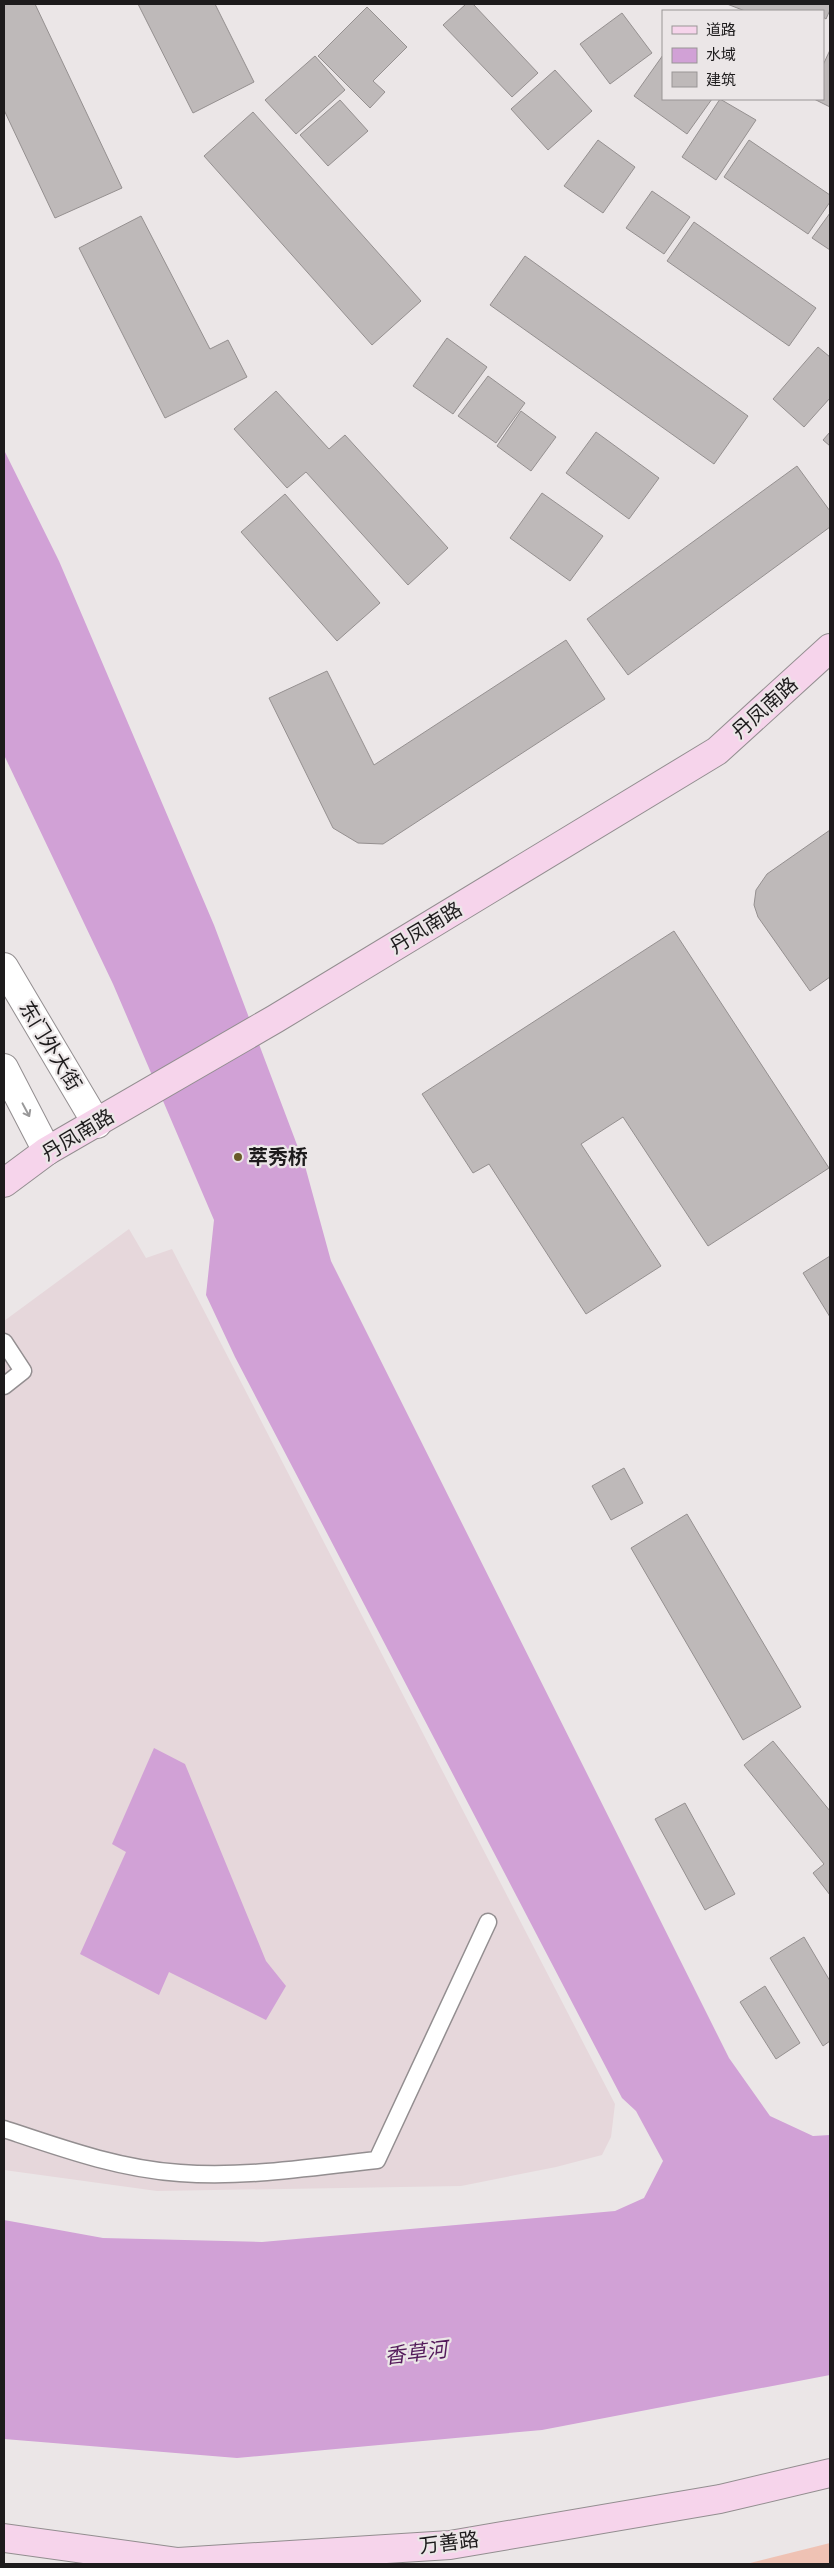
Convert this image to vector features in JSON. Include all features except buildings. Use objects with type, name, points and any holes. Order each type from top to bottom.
[{"type":"main road","name":"丹凤南路","points":[[4,1183],[47,1151],[97,1124],[275,1019],[717,751],[830,648]]},
{"type":"main road","name":"万善路","points":[[4,2538],[178,2562],[450,2545],[720,2499],[830,2473]]},
{"type":"street","name":"东门外大街","points":[[4,967],[97,1124]]},
{"type":"street","points":[[4,1068],[47,1151]]},
{"type":"lane","points":[[4,1342],[23,1371],[4,1386]]},
{"type":"lane","points":[[4,2129],[98,2160],[180,2173],[260,2173],[377,2160],[488,1922]]},
{"type":"shaded area","points":[[129,1229],[146,1258],[172,1249],[615,2104],[611,2137],[602,2155],[556,2167],[461,2186],[157,2191],[4,2170],[4,1321]]},
{"type":"shaded area","points":[[830,2543],[830,2564],[746,2564]]},
{"type":"water","name":"香草河","points":[[4,450],[59,561],[214,925],[305,1166],[331,1261],[729,2058],[770,2116],[813,2136],[830,2135],[830,2375],[542,2430],[237,2458],[4,2439],[4,2220],[103,2238],[262,2242],[615,2211],[644,2198],[663,2161],[636,2111],[622,2098],[235,1357],[206,1295],[214,1220],[113,984],[4,755]]},
{"type":"water","points":[[154,1748],[185,1764],[266,1961],[286,1986],[266,2020],[169,1972],[159,1995],[80,1954],[126,1852],[112,1844]]},
{"type":"place","name":"萃秀桥","points":[[238,1157]]}]
